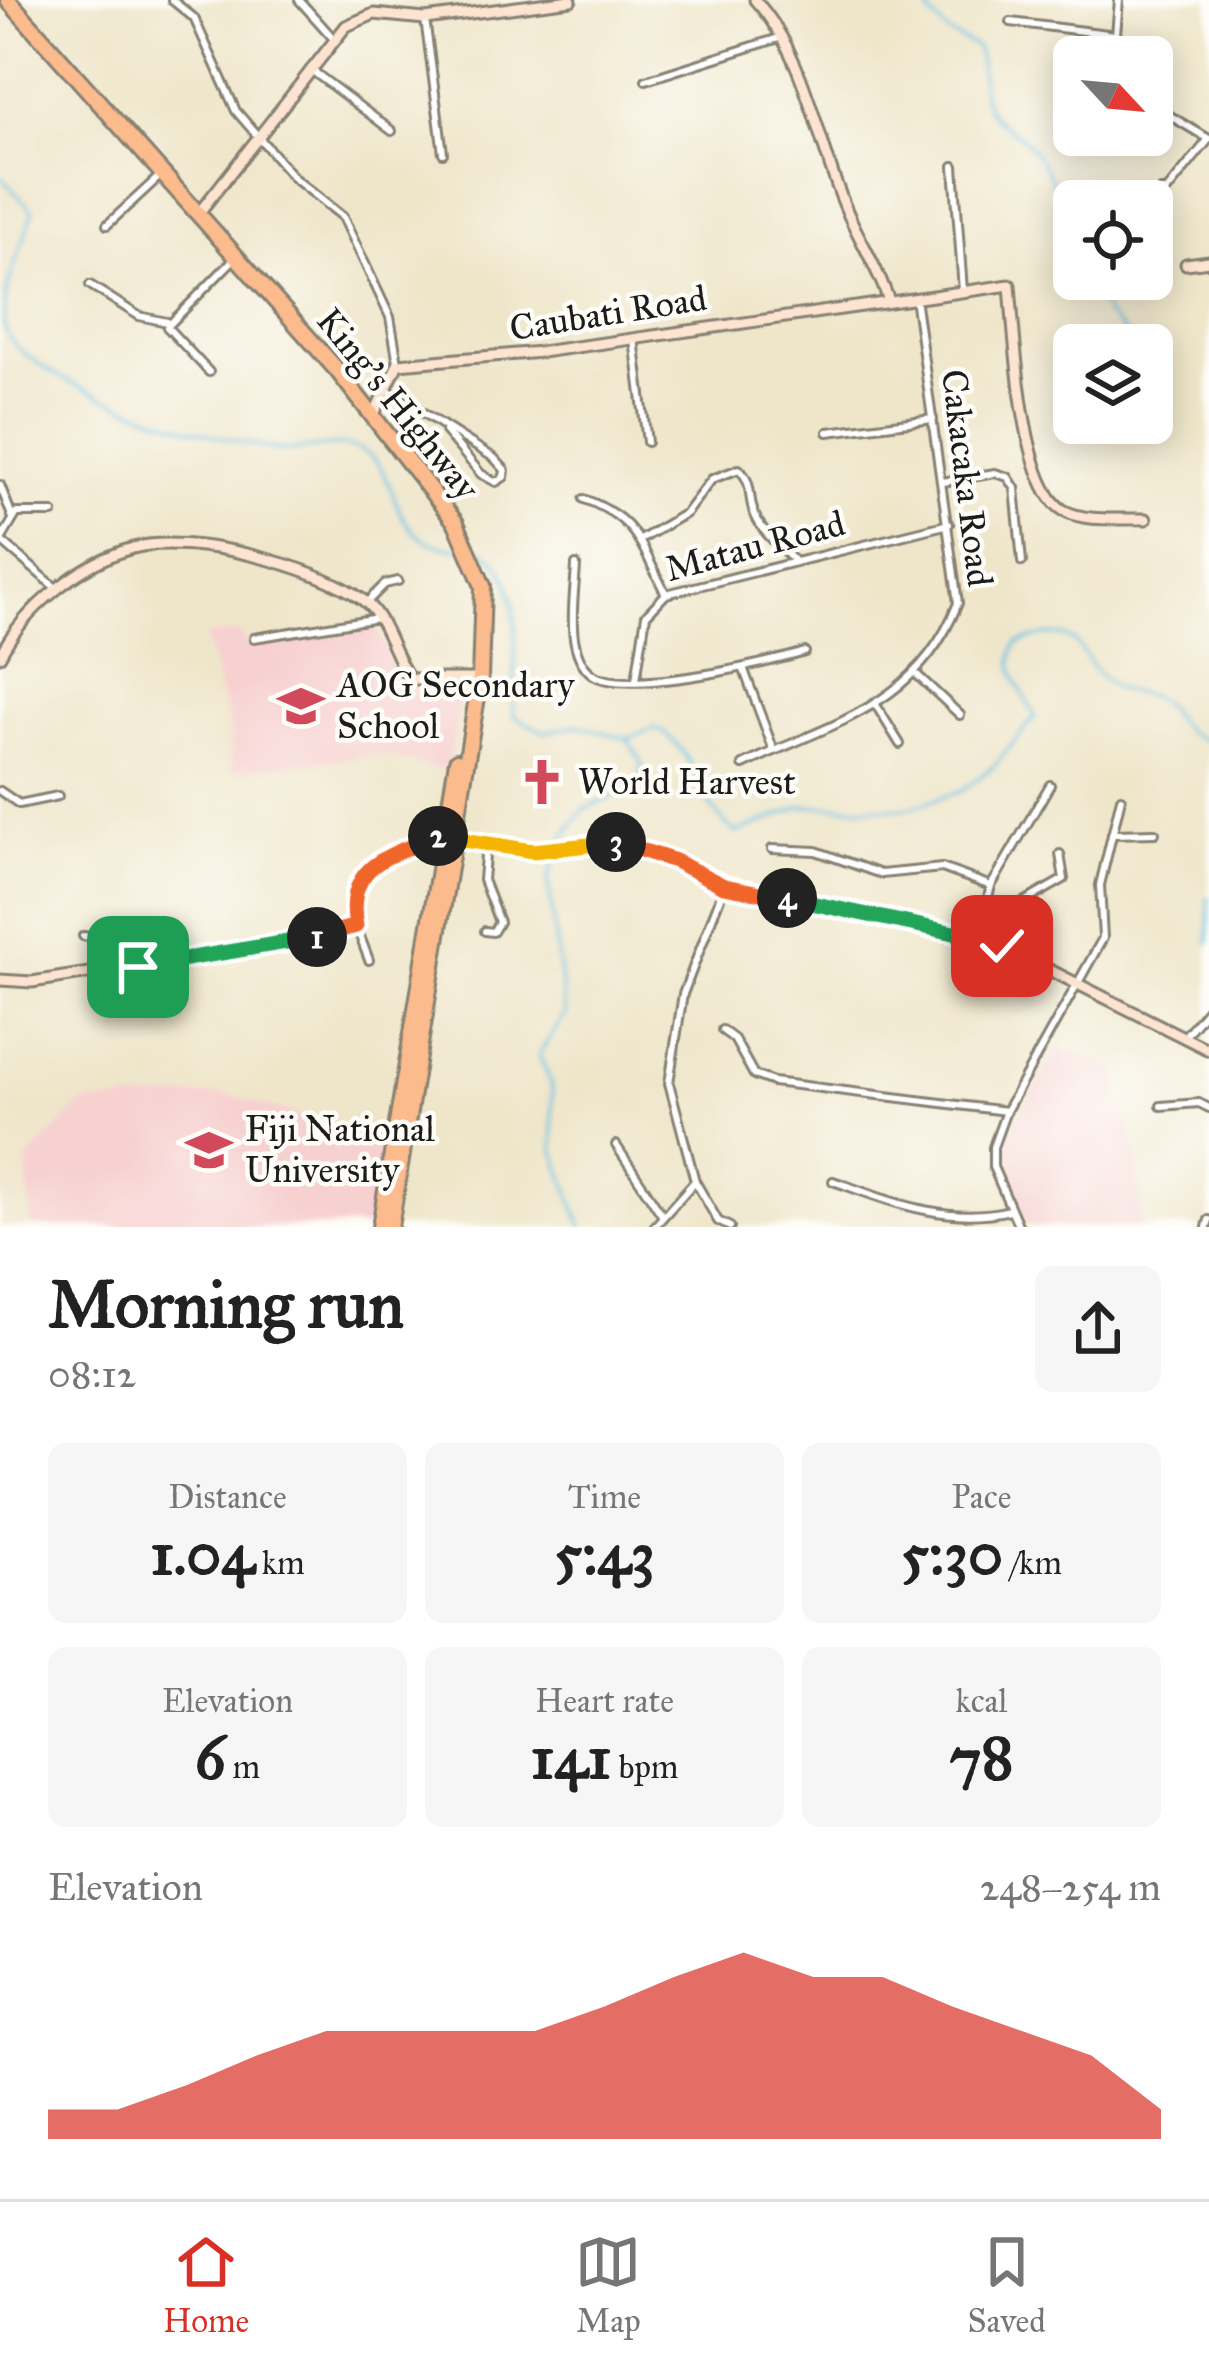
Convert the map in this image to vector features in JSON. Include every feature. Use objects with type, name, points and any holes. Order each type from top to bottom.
[{"type":"highway","name":"King's Highway","points":[[7,4],[372,418],[467,546],[478,605],[476,678],[380,1227]]},
{"type":"highway","name":"King's Highway","points":[[159,176],[198,214],[234,260]]},
{"type":"highway","name":"King's Highway","points":[[390,1227],[448,836]]},
{"type":"street","points":[[299,0],[333,38]]},
{"type":"street","points":[[198,214],[333,38],[374,14],[424,19],[571,0]]},
{"type":"street","points":[[755,0],[779,38],[889,301]]},
{"type":"street","points":[[1011,22],[1116,35],[1119,0]]},
{"type":"street","points":[[178,1],[194,18],[236,111],[259,131],[294,178],[343,217],[390,317],[398,364],[372,418]]},
{"type":"street","points":[[424,19],[443,153]]},
{"type":"street","points":[[646,80],[779,38]]},
{"type":"street","points":[[310,70],[392,131]]},
{"type":"street","points":[[1173,118],[1209,139],[1173,184]]},
{"type":"street","points":[[954,166],[963,291]]},
{"type":"street","points":[[106,225],[159,176]]},
{"type":"street","points":[[209,372],[168,332],[168,322],[234,260]]},
{"type":"street","points":[[1186,264],[1209,261]]},
{"type":"street","name":"Caubati Road","points":[[398,364],[468,361],[1010,284],[1034,456],[1051,498],[1062,509],[1096,518],[1146,518]]},
{"type":"street","points":[[91,285],[139,316],[168,322]]},
{"type":"street","name":"Cakacaka Road","points":[[743,765],[876,705],[914,672],[945,633],[958,603],[915,297]]},
{"type":"street","points":[[633,335],[647,442]]},
{"type":"street","points":[[388,390],[445,431],[494,458],[504,477],[496,482],[481,474],[445,431]]},
{"type":"street","points":[[828,432],[933,419]]},
{"type":"street","points":[[643,539],[686,513],[712,479],[739,470],[751,487],[751,507],[762,530],[794,561]]},
{"type":"street","points":[[943,482],[995,473],[1008,477],[1015,488],[1022,562]]},
{"type":"street","points":[[0,485],[12,516],[0,540],[58,590]]},
{"type":"street","points":[[584,499],[607,508],[643,539],[666,594]]},
{"type":"street","points":[[12,516],[52,513]]},
{"type":"street","name":"Matau Road","points":[[636,680],[646,615],[666,594],[949,524]]},
{"type":"street","points":[[0,656],[29,615],[58,590],[134,548],[168,544],[314,574],[366,602],[410,679],[476,678]]},
{"type":"street","points":[[576,565],[573,625],[583,661],[599,677],[636,680],[744,670],[806,652]]},
{"type":"street","points":[[366,602],[385,584],[398,581]]},
{"type":"street","points":[[254,638],[378,618]]},
{"type":"street","points":[[744,670],[775,751]]},
{"type":"street","points":[[914,672],[960,715]]},
{"type":"street","points":[[876,705],[900,744]]},
{"type":"street","points":[[977,939],[991,886],[1050,785]]},
{"type":"street","points":[[0,791],[20,805],[58,796]]},
{"type":"street","points":[[1019,1227],[993,1168],[1006,1111],[1081,986],[1103,938],[1100,885],[1121,798]]},
{"type":"street","points":[[1112,834],[1155,833]]},
{"type":"street","points":[[369,960],[356,926],[356,884],[364,870],[448,836],[557,849],[597,841],[637,846],[724,886],[977,939],[1037,962],[1209,1050]]},
{"type":"street","points":[[485,843],[483,880],[499,922],[493,932],[485,931]]},
{"type":"street","points":[[772,849],[816,851],[881,874],[942,868],[991,886]]},
{"type":"street","points":[[987,902],[1010,910],[1064,879],[1060,854]]},
{"type":"street","points":[[724,886],[683,994],[670,1064],[677,1126],[694,1180],[718,1221],[730,1227]]},
{"type":"street","points":[[0,980],[32,982],[119,969],[336,934],[356,926]]},
{"type":"street","points":[[83,936],[115,940],[119,969]]},
{"type":"street","points":[[1184,1037],[1209,1007]]},
{"type":"street","points":[[722,1030],[734,1039],[754,1075],[773,1082],[1006,1111]]},
{"type":"street","points":[[1161,1106],[1198,1103],[1209,1108]]},
{"type":"street","points":[[616,1145],[662,1215]]},
{"type":"street","points":[[654,1227],[694,1180]]},
{"type":"street","points":[[832,1181],[911,1209],[970,1217],[1010,1210]]},
{"type":"shaded area","name":"AOG Secondary School","points":[[376,628],[403,686],[463,690],[447,772],[382,754],[231,771],[230,728],[205,636],[239,632],[245,643]]},
{"type":"shaded area","points":[[1059,1047],[1113,1067],[1137,1156],[1141,1227],[1029,1227],[1002,1166],[1002,1143]]},
{"type":"shaded area","name":"Fiji National University","points":[[225,1094],[383,1139],[370,1227],[32,1227],[26,1160],[82,1103]]},
{"type":"waterway","points":[[933,0],[929,13],[951,35],[976,47],[989,111],[1033,150],[1053,184]]},
{"type":"waterway","points":[[0,176],[33,211],[4,313],[4,326],[18,347],[84,389],[174,423],[282,450],[338,445],[366,453],[379,465],[414,532],[432,543],[458,548]]},
{"type":"waterway","points":[[1098,300],[1115,324]]},
{"type":"waterway","points":[[474,548],[493,558],[512,596],[514,716],[544,732],[578,725],[627,739],[656,728],[682,751],[712,807],[737,833],[803,806],[908,808],[962,791],[996,764],[1035,717],[1012,663],[1017,643],[1042,636],[1070,639],[1102,678],[1116,688],[1155,699],[1186,731],[1209,740]]},
{"type":"waterway","points":[[559,844],[583,810],[641,784],[642,762],[627,739]]},
{"type":"waterway","points":[[556,853],[548,880],[565,1015],[539,1054],[552,1087],[554,1149],[582,1227]]},
{"type":"waterway","points":[[1209,897],[1209,943]]},
{"type":"place","name":"AOG Secondary School","points":[[301,706]]},
{"type":"place","name":"World Harvest","points":[[542,782]]},
{"type":"place","name":"Fiji National University","points":[[209,1150]]},
{"type":"route","points":[[138,967],[336,934],[356,926],[356,884],[364,870],[443,834],[533,851],[597,841],[637,846],[724,886],[921,923],[1002,946]]}]
